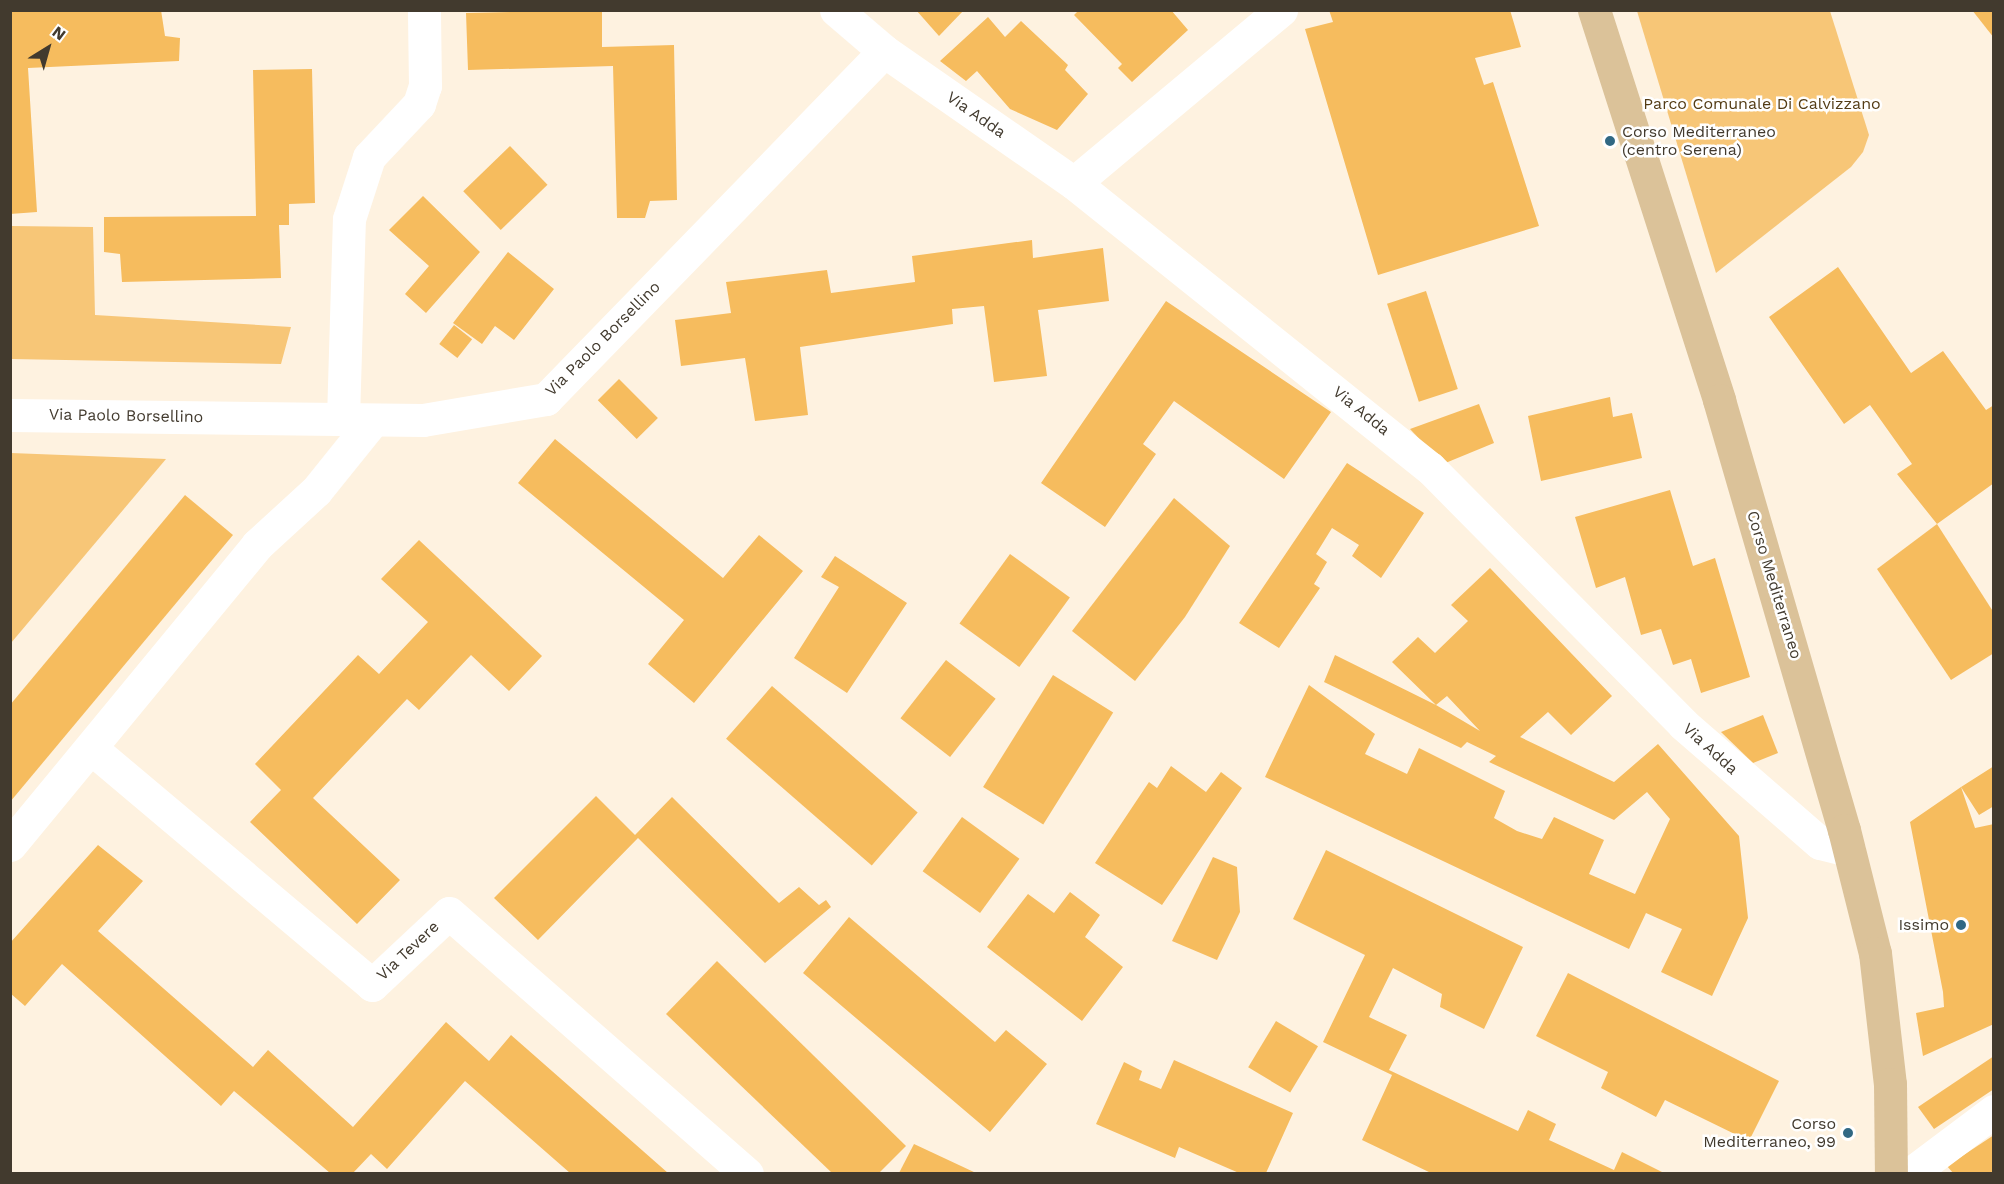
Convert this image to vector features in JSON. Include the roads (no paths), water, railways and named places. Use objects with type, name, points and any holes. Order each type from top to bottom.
[{"type":"main road","name":"Corso Mediterraneo","points":[[1594,10],[1719,400],[1813,714],[1849,850],[1875,953],[1890,1084],[1891,1173]]},
{"type":"street","points":[[10,845],[92,749],[256,545],[315,491],[358,419],[349,219],[369,157],[419,104],[425,86],[424,10]]},
{"type":"street","name":"Via Adda","points":[[836,10],[884,51],[1074,183],[1251,321],[1430,468],[1683,724],[1820,843],[1849,850]]},
{"type":"street","points":[[1074,183],[1281,10]]},
{"type":"street","name":"Via Paolo Borsellino","points":[[10,414],[423,420],[546,399],[884,51]]},
{"type":"street","name":"Via Tevere","points":[[92,749],[372,985],[450,913],[747,1173]]},
{"type":"street","points":[[1910,1173],[1994,1111]]},
{"type":"place","name":"Corso Mediterraneo (centro Serena)","points":[[1610,141]]},
{"type":"place","name":"Issimo","points":[[1961,925]]},
{"type":"place","name":"Corso Mediterraneo, 99","points":[[1848,1133]]},
{"type":"park label","name":"Parco Comunale Di Calvizzano","points":[[1762,104]]}]
